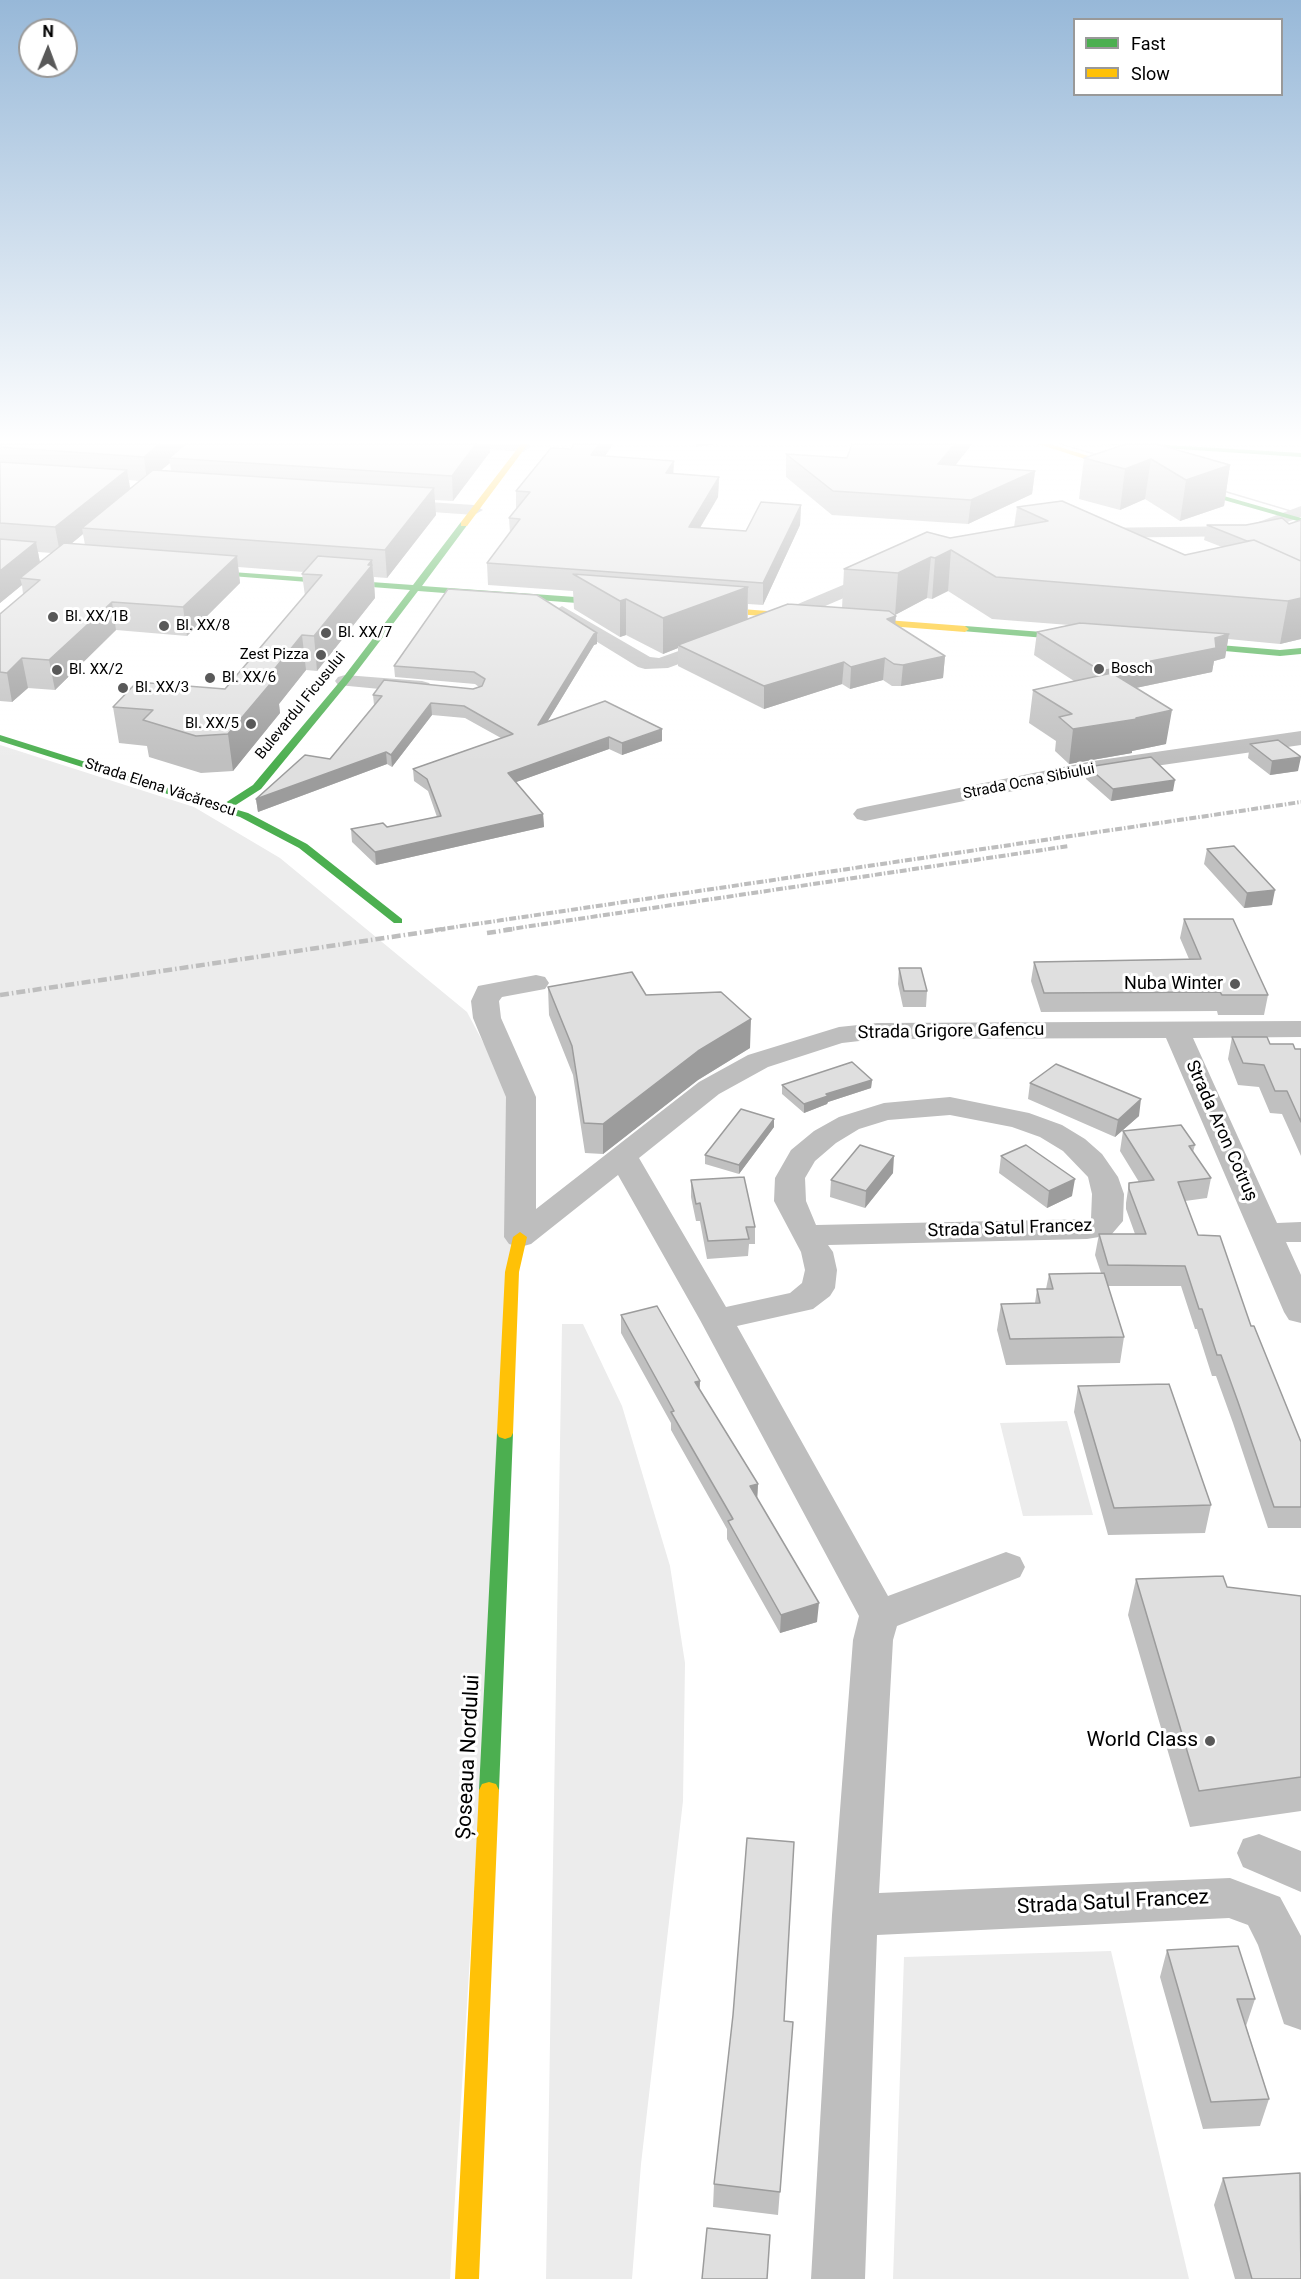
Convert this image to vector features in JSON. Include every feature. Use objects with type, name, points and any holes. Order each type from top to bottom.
[{"type":"street","name":"Bulevardul Ficusului","points":[[225,807],[257,787],[345,681],[443,550]]},
{"type":"street","points":[[536,597],[645,663],[661,664],[787,616],[899,568]]},
{"type":"street","points":[[184,570],[630,604]]},
{"type":"street","points":[[685,608],[1091,639]]},
{"type":"street","points":[[1174,645],[1280,653],[1301,651]]},
{"type":"street","points":[[345,681],[441,689]]},
{"type":"street","name":"Strada Elena Văcărescu","points":[[0,738],[225,807],[303,846],[398,921]]},
{"type":"street","name":"Strada Ocna Sibiului","points":[[865,814],[1093,768],[1301,738]]},
{"type":"street","points":[[520,1237],[521,1097],[488,1018],[484,1001],[488,992],[536,983]]},
{"type":"street","name":"Strada Grigore Gafencu","points":[[520,1237],[709,1088],[758,1061],[839,1035],[877,1031],[1301,1029]]},
{"type":"street","name":"Strada Aron Cotruș","points":[[1176,1030],[1301,1312]]},
{"type":"street","name":"Strada Satul Francez","points":[[717,1320],[801,1300],[818,1288],[821,1270],[817,1252],[806,1235],[790,1201],[790,1178],[802,1156],[825,1137],[849,1123],[884,1112],[916,1107],[950,1106],[986,1111],[1018,1119],[1051,1131],[1090,1160],[1103,1177],[1108,1194],[1107,1221],[1100,1228],[1086,1230],[806,1235]]},
{"type":"street","points":[[622,1156],[717,1320],[879,1616],[873,1640],[855,1915],[838,2279]]},
{"type":"street","points":[[1266,1233],[1301,1232]]},
{"type":"street","name":"Șoseaua Nordului","points":[[467,2279],[512,1272],[520,1237]]},
{"type":"street","points":[[879,1616],[1006,1567]]},
{"type":"street","points":[[1259,1853],[1301,1872]]},
{"type":"street","name":"Strada Satul Francez","points":[[855,1915],[1230,1898],[1264,1911],[1280,1941],[1301,2008]]},
{"type":"shaded area","points":[[0,745],[194,807],[280,858],[467,1012],[510,1093],[519,1165],[450,2279],[0,2279]]},
{"type":"shaded area","points":[[562,1324],[583,1324],[622,1406],[670,1566],[685,1663],[683,1801],[641,2164],[632,2279],[546,2279]]},
{"type":"shaded area","points":[[1067,1421],[1093,1515],[1023,1516],[1000,1423]]},
{"type":"shaded area","points":[[1111,1951],[1189,2279],[893,2279],[904,1957]]},
{"type":"building","points":[[0,550],[26,550],[0,571]]},
{"type":"building","points":[[55,550],[162,550],[237,556],[183,607],[112,602],[49,660],[22,658],[7,673],[0,672],[0,614],[40,580],[20,578]]},
{"type":"building","points":[[496,550],[779,550],[763,583],[487,563]]},
{"type":"building","points":[[886,550],[950,550],[898,573],[844,569]]},
{"type":"building","points":[[952,550],[1174,550],[1185,555],[1206,550],[1277,550],[1301,561],[1301,598],[1288,601],[996,577]]},
{"type":"building","points":[[1277,550],[1301,550],[1301,561]]},
{"type":"building","points":[[318,556],[372,560],[368,565],[372,565],[314,636],[302,635],[268,677],[276,677],[228,734],[196,736],[143,720],[153,710],[113,707],[137,682],[225,689],[322,575],[302,574]]},
{"type":"building","points":[[573,574],[748,587],[663,618],[626,599],[620,601]]},
{"type":"building","points":[[448,589],[537,595],[597,633],[594,634],[538,725],[605,701],[662,729],[622,743],[609,737],[508,773],[543,814],[375,852],[351,829],[383,823],[387,827],[441,816],[427,779],[413,769],[513,734],[464,706],[431,703],[391,755],[386,752],[256,799],[305,755],[330,759],[382,696],[373,695],[384,680],[473,689],[482,686],[485,679],[474,672],[394,666]]},
{"type":"building","points":[[788,604],[889,611],[896,616],[887,619],[945,656],[903,665],[894,664],[885,658],[851,667],[844,662],[764,686],[678,645]]},
{"type":"building","points":[[1080,623],[1229,634],[1215,638],[1216,648],[1101,671],[1037,632]]},
{"type":"building","points":[[1112,673],[1172,710],[1137,719],[1073,729],[1059,717],[1072,714],[1033,690]]},
{"type":"building","points":[[1278,740],[1301,757],[1272,761],[1250,744]]},
{"type":"building","points":[[1151,757],[1175,780],[1113,789],[1088,767]]},
{"type":"building","points":[[1234,846],[1275,890],[1247,893],[1207,849]]},
{"type":"building","points":[[1184,919],[1233,919],[1268,995],[1222,995],[1220,992],[1044,993],[1034,962],[1201,959]]},
{"type":"building","points":[[899,968],[921,968],[927,991],[904,991]]},
{"type":"building","points":[[632,972],[646,995],[721,992],[751,1019],[698,1051],[603,1124],[584,1123],[572,1046],[548,987]]},
{"type":"building","points":[[1232,1037],[1267,1037],[1270,1044],[1293,1044],[1295,1049],[1301,1049],[1301,1122],[1287,1091],[1275,1091],[1264,1065],[1243,1063]]},
{"type":"building","points":[[852,1062],[872,1080],[826,1094],[828,1096],[804,1104],[782,1085]]},
{"type":"building","points":[[1056,1064],[1141,1099],[1118,1120],[1030,1083]]},
{"type":"building","points":[[741,1109],[774,1119],[739,1165],[705,1155]]},
{"type":"building","points":[[1181,1125],[1195,1145],[1189,1146],[1211,1178],[1178,1182],[1198,1235],[1220,1236],[1251,1326],[1254,1326],[1301,1442],[1301,1507],[1274,1507],[1221,1355],[1217,1355],[1185,1266],[1108,1265],[1099,1234],[1146,1234],[1129,1189],[1129,1183],[1154,1180],[1123,1131]]},
{"type":"building","points":[[860,1145],[894,1156],[866,1191],[831,1180]]},
{"type":"building","points":[[1026,1145],[1075,1179],[1049,1191],[1001,1156]]},
{"type":"building","points":[[744,1177],[755,1227],[746,1227],[749,1239],[708,1241],[700,1203],[696,1204],[691,1180]]},
{"type":"building","points":[[1104,1273],[1124,1337],[1010,1339],[1001,1304],[1040,1303],[1037,1289],[1053,1289],[1049,1274]]},
{"type":"building","points":[[657,1306],[700,1381],[695,1382],[758,1484],[750,1486],[819,1603],[781,1615],[728,1521],[733,1519],[671,1412],[674,1411],[621,1315]]},
{"type":"building","points":[[1169,1384],[1211,1505],[1114,1508],[1078,1386]]},
{"type":"building","points":[[1223,1576],[1227,1587],[1301,1596],[1301,1777],[1199,1791],[1136,1579]]},
{"type":"building","points":[[747,1838],[794,1842],[784,2021],[793,2022],[780,2192],[714,2184],[733,2015]]},
{"type":"building","points":[[1238,1946],[1255,1999],[1237,1999],[1269,2099],[1211,2102],[1167,1950]]},
{"type":"building","points":[[1300,2173],[1301,2279],[1252,2279],[1223,2178]]},
{"type":"building","points":[[707,2228],[770,2235],[767,2279],[702,2279]]},
{"type":"railway","points":[[435,930],[1301,802]]},
{"type":"railway","points":[[504,930],[1069,846]]},
{"type":"railway","points":[[0,995],[445,929]]},
{"type":"railway","points":[[487,933],[514,929]]},
{"type":"traffic: fast","points":[[225,807],[257,787],[345,681],[444,550]]},
{"type":"traffic: fast","points":[[193,571],[617,603]]},
{"type":"traffic: fast","points":[[965,629],[1081,638]]},
{"type":"traffic: fast","points":[[1183,645],[1280,653],[1301,651]]},
{"type":"traffic: fast","points":[[0,738],[244,815],[303,846],[398,921]]},
{"type":"traffic: fast","points":[[489,1790],[505,1433]]},
{"type":"traffic: slow","points":[[702,609],[965,629]]},
{"type":"traffic: slow","points":[[505,1433],[512,1272],[520,1237]]},
{"type":"traffic: slow","points":[[467,2279],[489,1790]]},
{"type":"place","name":"Bl. XX/1B","points":[[53,617]]},
{"type":"place","name":"Bl. XX/8","points":[[164,626]]},
{"type":"place","name":"Bl. XX/7","points":[[326,633]]},
{"type":"place","name":"Zest Pizza","points":[[321,655]]},
{"type":"place","name":"Bosch","points":[[1099,669]]},
{"type":"place","name":"Bl. XX/2","points":[[57,670]]},
{"type":"place","name":"Bl. XX/6","points":[[210,678]]},
{"type":"place","name":"Bl. XX/3","points":[[123,688]]},
{"type":"place","name":"Bl. XX/5","points":[[251,724]]},
{"type":"place","name":"Nuba Winter","points":[[1235,984]]},
{"type":"place","name":"World Class","points":[[1210,1741]]}]
